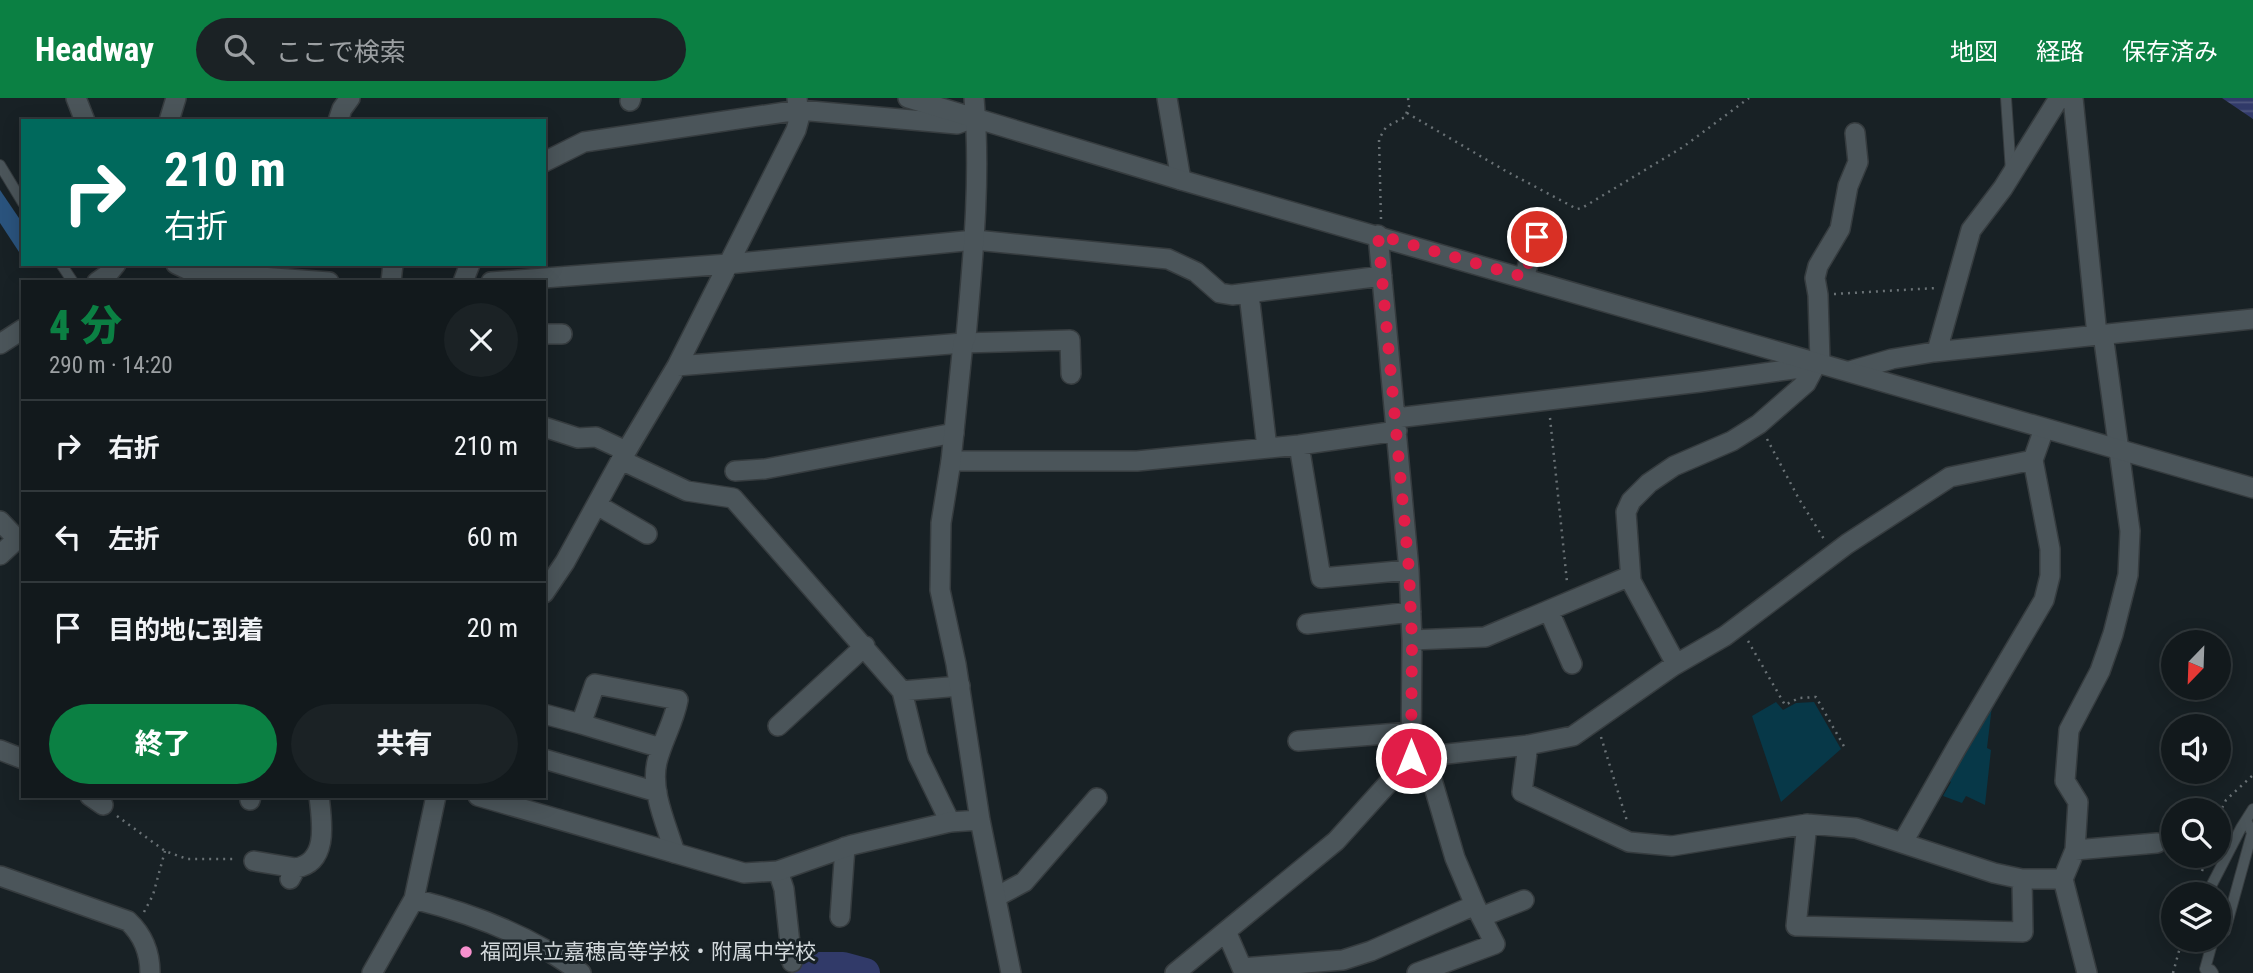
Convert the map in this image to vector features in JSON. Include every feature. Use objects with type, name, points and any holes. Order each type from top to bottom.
[{"type":"street","points":[[76,98],[84,119]]},
{"type":"street","points":[[170,119],[176,98]]},
{"type":"street","points":[[339,119],[350,98]]},
{"type":"street","points":[[908,98],[975,107],[1181,180],[2253,488]]},
{"type":"street","points":[[1167,98],[1181,180]]},
{"type":"street","points":[[1937,351],[1971,230],[1991,207],[2059,98]]},
{"type":"street","points":[[2073,98],[2100,335],[2128,504],[2130,531],[2128,575],[2100,671],[2069,730],[2065,781],[2078,802],[2075,850],[2063,879],[2087,973]]},
{"type":"street","points":[[546,161],[584,142],[798,104],[957,124],[975,107]]},
{"type":"street","points":[[546,590],[565,562],[677,366],[796,130],[798,104]]},
{"type":"street","points":[[975,107],[978,159],[975,240],[966,337],[963,343],[951,461],[941,523],[940,590],[960,686],[980,820],[1011,973]]},
{"type":"street","points":[[1676,664],[1631,582],[1626,512],[1631,501],[1649,482],[1674,466],[1732,441],[1759,424],[1806,383],[1817,364],[1818,295],[1815,278],[1818,266],[1840,229],[1848,186],[1858,162],[1855,133]]},
{"type":"street","points":[[1524,277],[1543,218]]},
{"type":"street","points":[[1380,236],[1409,570],[1412,640],[1411,732],[1455,858],[1495,944],[1417,973]]},
{"type":"street","points":[[517,280],[728,264],[975,240],[1168,259],[1196,272],[1220,293],[1249,294],[1382,276]]},
{"type":"street","points":[[100,280],[114,266]]},
{"type":"street","points":[[187,273],[281,280]]},
{"type":"street","points":[[1249,294],[1267,448]]},
{"type":"street","points":[[1850,371],[1892,359],[1937,351],[2253,319]]},
{"type":"street","points":[[0,344],[21,330]]},
{"type":"street","points":[[677,366],[963,343],[1070,340],[1071,374]]},
{"type":"street","points":[[951,461],[1137,461],[1299,445],[1397,425],[1548,400],[1700,382],[1817,364]]},
{"type":"street","points":[[546,428],[578,438],[596,437],[687,491],[733,498],[902,691],[918,756],[950,822]]},
{"type":"street","points":[[1903,842],[2044,600],[2050,576],[2050,549],[2033,460],[2045,429]]},
{"type":"street","points":[[735,471],[765,469],[954,433]]},
{"type":"street","points":[[1299,445],[1321,578],[1409,570]]},
{"type":"street","points":[[1175,973],[1336,841],[1418,757],[1528,745],[1573,736],[1676,664],[1739,625],[1897,509],[1950,477],[2033,460]]},
{"type":"street","points":[[597,505],[647,534]]},
{"type":"street","points":[[0,521],[17,539],[0,555]]},
{"type":"street","points":[[1412,640],[1485,637],[1630,576]]},
{"type":"street","points":[[1549,611],[1572,664]]},
{"type":"street","points":[[1307,624],[1411,612]]},
{"type":"street","points":[[778,726],[865,646]]},
{"type":"street","points":[[581,724],[595,684],[678,700],[676,713],[655,769],[657,792],[675,853]]},
{"type":"street","points":[[902,691],[960,686]]},
{"type":"street","points":[[546,715],[662,748]]},
{"type":"street","points":[[1298,741],[1411,732]]},
{"type":"street","points":[[1528,745],[1522,792],[1629,842],[1672,846],[1807,824],[1856,828],[1994,873],[2022,879],[2063,879]]},
{"type":"street","points":[[0,750],[21,758]]},
{"type":"street","points":[[546,760],[657,792]]},
{"type":"street","points":[[254,861],[293,874],[306,866],[319,852],[323,828],[319,798]]},
{"type":"street","points":[[372,973],[414,899],[436,798]]},
{"type":"street","points":[[485,798],[744,873],[778,871],[845,847],[950,822],[980,820]]},
{"type":"street","points":[[996,897],[1024,882],[1097,798]]},
{"type":"street","points":[[1807,824],[1797,926],[2023,932],[2022,879]]},
{"type":"street","points":[[2075,850],[2157,843]]},
{"type":"street","points":[[841,917],[845,847]]},
{"type":"street","points":[[778,871],[783,889],[792,962]]},
{"type":"street","points":[[0,876],[128,921],[140,933],[150,962],[150,973]]},
{"type":"street","points":[[414,899],[454,909],[516,933],[554,953],[581,973]]},
{"type":"street","points":[[1226,931],[1242,968],[1343,960],[1478,911],[1524,900]]},
{"type":"lane","points":[[2006,98],[2011,176]]},
{"type":"lane","points":[[0,165],[21,200]]},
{"type":"lane","points":[[2213,882],[2253,809]]},
{"type":"lane","points":[[2231,909],[2252,833],[2246,820]]},
{"type":"lane","points":[[2210,952],[2205,969],[2213,973]]},
{"type":"path","points":[[1380,236],[1379,139],[1386,127],[1400,121],[1407,113],[1408,98]]},
{"type":"path","points":[[1407,113],[1577,209],[1682,146],[1749,98]]},
{"type":"path","points":[[1818,295],[1956,287]]},
{"type":"path","points":[[1548,400],[1569,603]]},
{"type":"path","points":[[1759,424],[1799,499],[1833,554]]},
{"type":"path","points":[[1739,625],[1785,705],[1799,698],[1816,697],[1845,748]]},
{"type":"path","points":[[1594,722],[1630,832],[1629,842]]},
{"type":"path","points":[[2230,798],[2253,775]]},
{"type":"path","points":[[97,801],[165,851],[187,859],[254,861]]},
{"type":"path","points":[[132,925],[147,908],[165,851]]},
{"type":"path","points":[[2173,973],[2179,952]]},
{"type":"shaded area","points":[[1776,702],[1783,710],[1796,703],[1814,702],[1841,749],[1781,802],[1752,716]]},
{"type":"shaded area","points":[[1992,706],[1987,748],[1991,750],[1985,805],[1966,796],[1962,803],[1943,796],[1951,782],[1946,779]]},
{"type":"water","points":[[2222,98],[2253,98],[2253,119]]},
{"type":"building","points":[[0,190],[21,221],[21,255],[0,223]]},
{"type":"waterway","points":[[806,973],[808,967],[843,967],[865,973]]},
{"type":"place","name":"福岡県立嘉穂高等学校・附属中学校","points":[[466,952]]},
{"type":"route","points":[[1411,758],[1412,640],[1409,570],[1378,235],[1524,277],[1537,237]]}]
